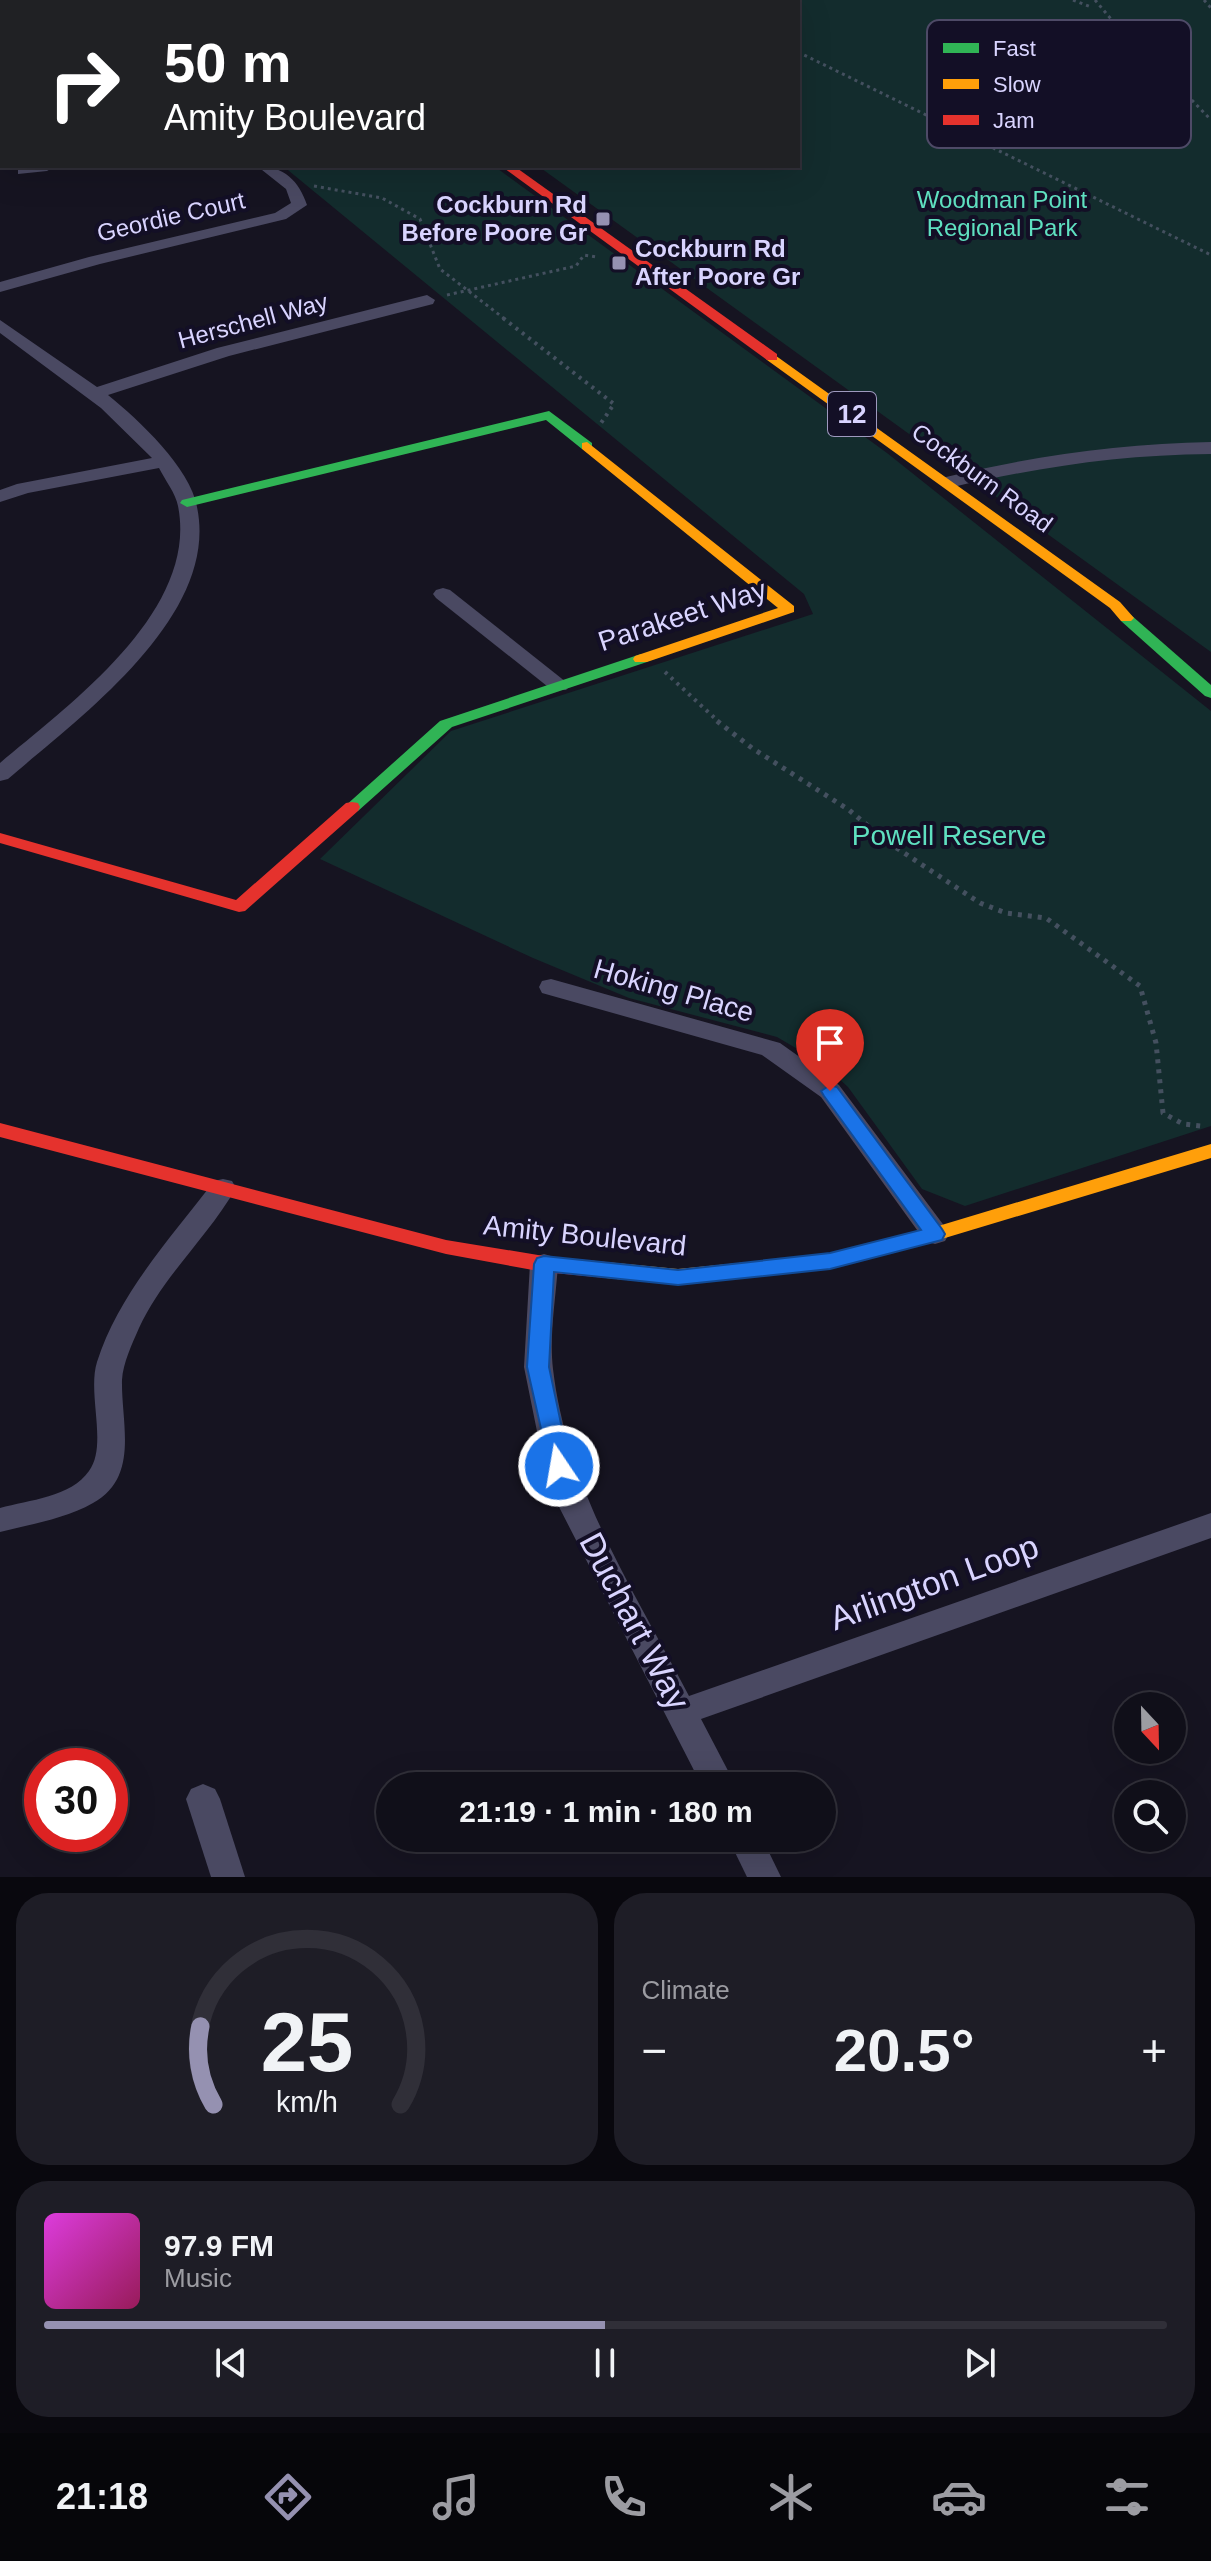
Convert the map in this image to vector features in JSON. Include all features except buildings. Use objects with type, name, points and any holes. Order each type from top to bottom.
[{"type":"street","points":[[23,171],[37,168]]},
{"type":"street","name":"Geordie Court","points":[[0,287],[95,260],[280,216],[299,205],[293,187],[268,168]]},
{"type":"street","name":"Cockburn Road","points":[[510,168],[754,346],[949,482],[1115,605],[1146,619],[1211,669]]},
{"type":"street","name":"Herschell Way","points":[[94,394],[223,352],[427,300]]},
{"type":"street","points":[[0,325],[94,394],[166,461],[179,482],[192,527],[187,565],[154,628],[122,665],[0,774]]},
{"type":"street","points":[[0,350],[24,343]]},
{"type":"street","name":"Parakeet Way","points":[[0,838],[239,907],[446,724],[789,609],[549,415],[187,503]]},
{"type":"street","points":[[949,482],[1043,461],[1211,448]]},
{"type":"street","points":[[966,496],[1040,472],[1110,455]]},
{"type":"street","points":[[0,496],[24,488],[166,461]]},
{"type":"street","points":[[443,594],[559,686]]},
{"type":"street","name":"Cockburn Road","points":[[1115,605],[1134,628],[1211,693]]},
{"type":"street","name":"Hoking Place","points":[[551,987],[771,1049],[830,1091],[935,1234]]},
{"type":"street","name":"Amity Boulevard","points":[[0,1130],[446,1247],[544,1264],[678,1277],[830,1261],[935,1234],[1211,1151]]},
{"type":"street","points":[[0,1520],[86,1493],[100,1479],[109,1464],[113,1445],[108,1376],[118,1342],[131,1316],[223,1188]]},
{"type":"street","name":"Duchart Way","points":[[544,1264],[538,1367],[559,1466],[572,1503],[712,1772]]},
{"type":"street","name":"Arlington Loop","points":[[683,1712],[1211,1525]]},
{"type":"street","points":[[203,1799],[228,1877]]},
{"type":"street","points":[[752,1852],[764,1877]]},
{"type":"path","points":[[1073,0],[1091,7]]},
{"type":"path","points":[[1095,0],[1115,20]]},
{"type":"path","points":[[1204,0],[1211,8]]},
{"type":"path","points":[[800,53],[927,115]]},
{"type":"path","points":[[1191,99],[1211,120]]},
{"type":"path","points":[[993,148],[1211,255]]},
{"type":"path","points":[[467,291],[576,266],[584,255],[608,259]]},
{"type":"green space","name":"Woodman Point Regional Park","points":[[800,0],[1211,0],[1211,652],[541,168],[800,168]]},
{"type":"green space","name":"Powell Reserve","points":[[285,168],[497,168],[887,453],[1211,711],[1211,1126],[965,1206],[922,1189],[848,1087],[823,1064],[777,1037],[629,998],[533,958],[320,859],[451,731],[813,614],[804,594]]},
{"type":"traffic: fast","points":[[187,503],[549,415],[587,446]]},
{"type":"traffic: fast","points":[[1126,618],[1211,693]]},
{"type":"traffic: fast","points":[[352,807],[446,724],[641,659]]},
{"type":"traffic: slow","points":[[772,357],[1115,605],[1126,618]]},
{"type":"traffic: slow","points":[[587,446],[789,609],[641,659]]},
{"type":"traffic: slow","points":[[606,1270],[678,1277],[830,1261],[935,1234],[1211,1151]]},
{"type":"traffic: jam","points":[[510,168],[772,357]]},
{"type":"traffic: jam","points":[[0,838],[239,907],[352,807]]},
{"type":"traffic: jam","points":[[0,1130],[446,1247],[544,1264],[606,1270]]},
{"type":"place","name":"Cockburn Rd Before Poore Gr","points":[[603,219]]},
{"type":"place","name":"Cockburn Rd After Poore Gr","points":[[619,263]]},
{"type":"route","points":[[559,1466],[538,1367],[544,1264],[678,1277],[830,1261],[935,1234],[830,1091]]}]
